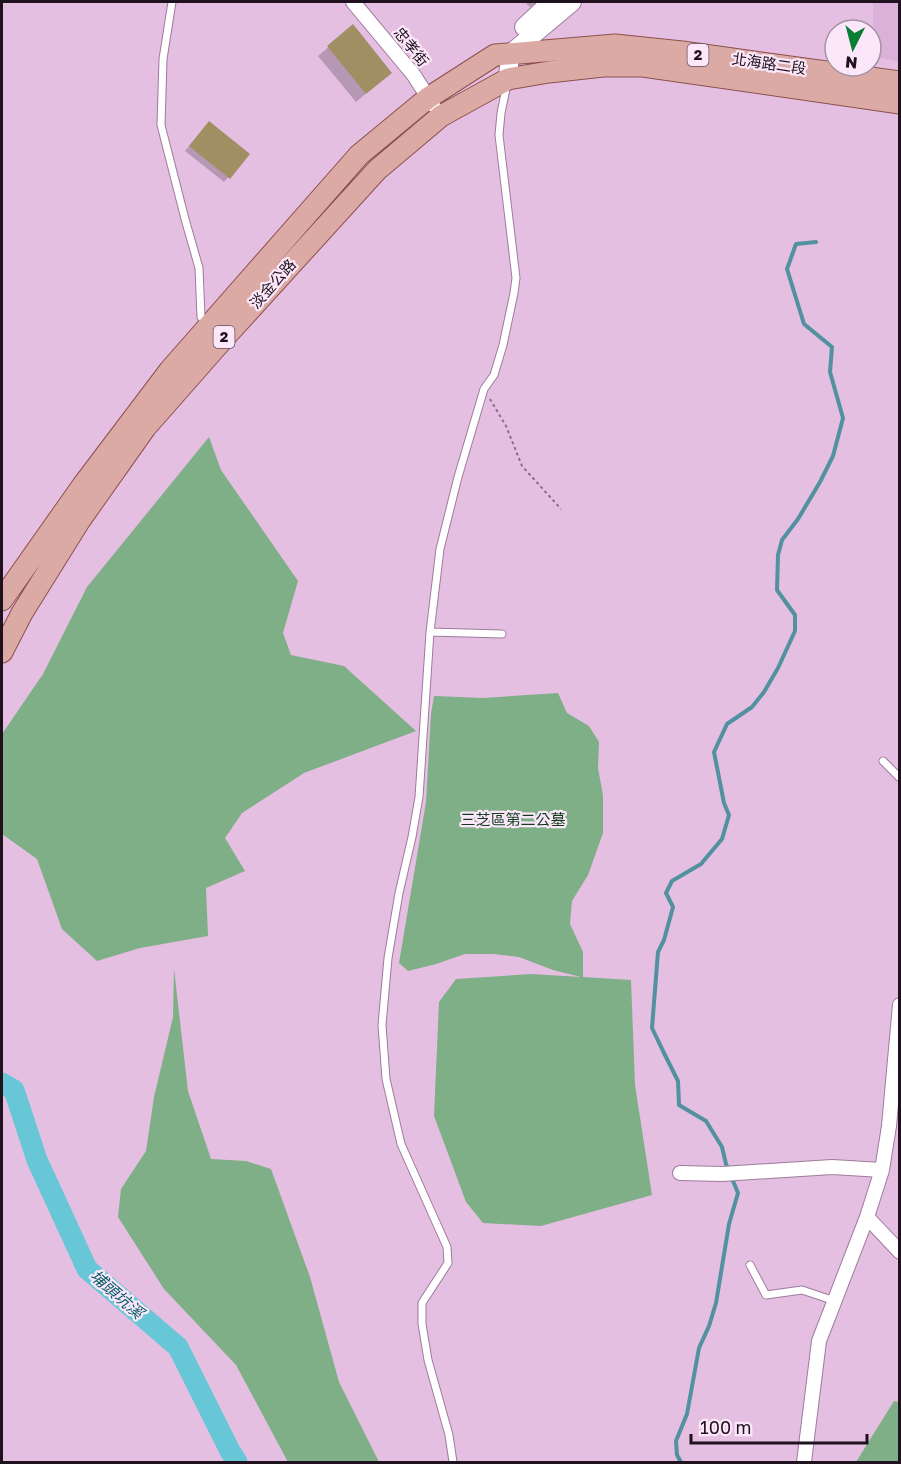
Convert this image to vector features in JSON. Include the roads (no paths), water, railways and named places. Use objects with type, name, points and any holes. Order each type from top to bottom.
[{"type":"main road","points":[[503,55],[551,2]]},
{"type":"main road","points":[[503,55],[572,2]]},
{"type":"main road","name":"北海路二段","points":[[503,55],[615,45],[900,82]]},
{"type":"main road","name":"淡金公路","points":[[2,652],[22,613],[80,520],[145,429],[217,332],[359,155],[428,98],[503,55]]},
{"type":"main road","points":[[503,55],[508,79]]},
{"type":"main road","name":"北海路二段","points":[[508,79],[581,68],[643,66],[900,103]]},
{"type":"main road","name":"淡金公路","points":[[2,601],[83,485],[164,378],[217,332],[377,170],[441,116],[508,79]]},
{"type":"street","name":"忠孝街","points":[[353,2],[413,74],[441,116]]},
{"type":"street","points":[[804,1462],[819,1341],[867,1217],[882,1170],[889,1126],[900,1005]]},
{"type":"street","points":[[680,1173],[722,1174],[832,1167],[882,1170]]},
{"type":"street","points":[[867,1217],[900,1252]]},
{"type":"lane","points":[[172,2],[163,59],[161,125],[199,268],[201,317],[217,332]]},
{"type":"lane","points":[[453,1462],[450,1435],[428,1360],[422,1324],[422,1303],[448,1263],[447,1247],[401,1144],[386,1079],[382,1025],[388,958],[419,797],[430,632],[440,549],[484,389],[494,375],[503,345],[516,278],[499,135],[508,79]]},
{"type":"lane","points":[[2,601],[22,613]]},
{"type":"lane","points":[[430,632],[502,634]]},
{"type":"lane","points":[[883,761],[900,778]]},
{"type":"lane","points":[[750,1265],[766,1295],[802,1290],[835,1301]]},
{"type":"waterway","points":[[681,1462],[677,1455],[676,1441],[687,1414],[699,1348],[716,1303],[729,1224],[738,1193],[726,1164],[722,1147],[706,1121],[679,1105],[678,1081],[652,1028],[658,952],[664,940],[673,907],[666,893],[672,881],[701,864],[722,839],[729,815],[724,803],[714,752],[727,724],[752,707],[764,692],[795,631],[795,615],[777,590],[778,555],[782,540],[798,519],[833,456],[843,418],[830,372],[832,347],[804,324],[787,269],[796,244],[816,242]]},
{"type":"waterway","name":"埔頭坑溪","points":[[2,1083],[14,1090],[37,1160],[87,1269],[178,1347],[237,1462]]},
{"type":"park label","name":"三芝區第二公墓","points":[[513,820]]}]
